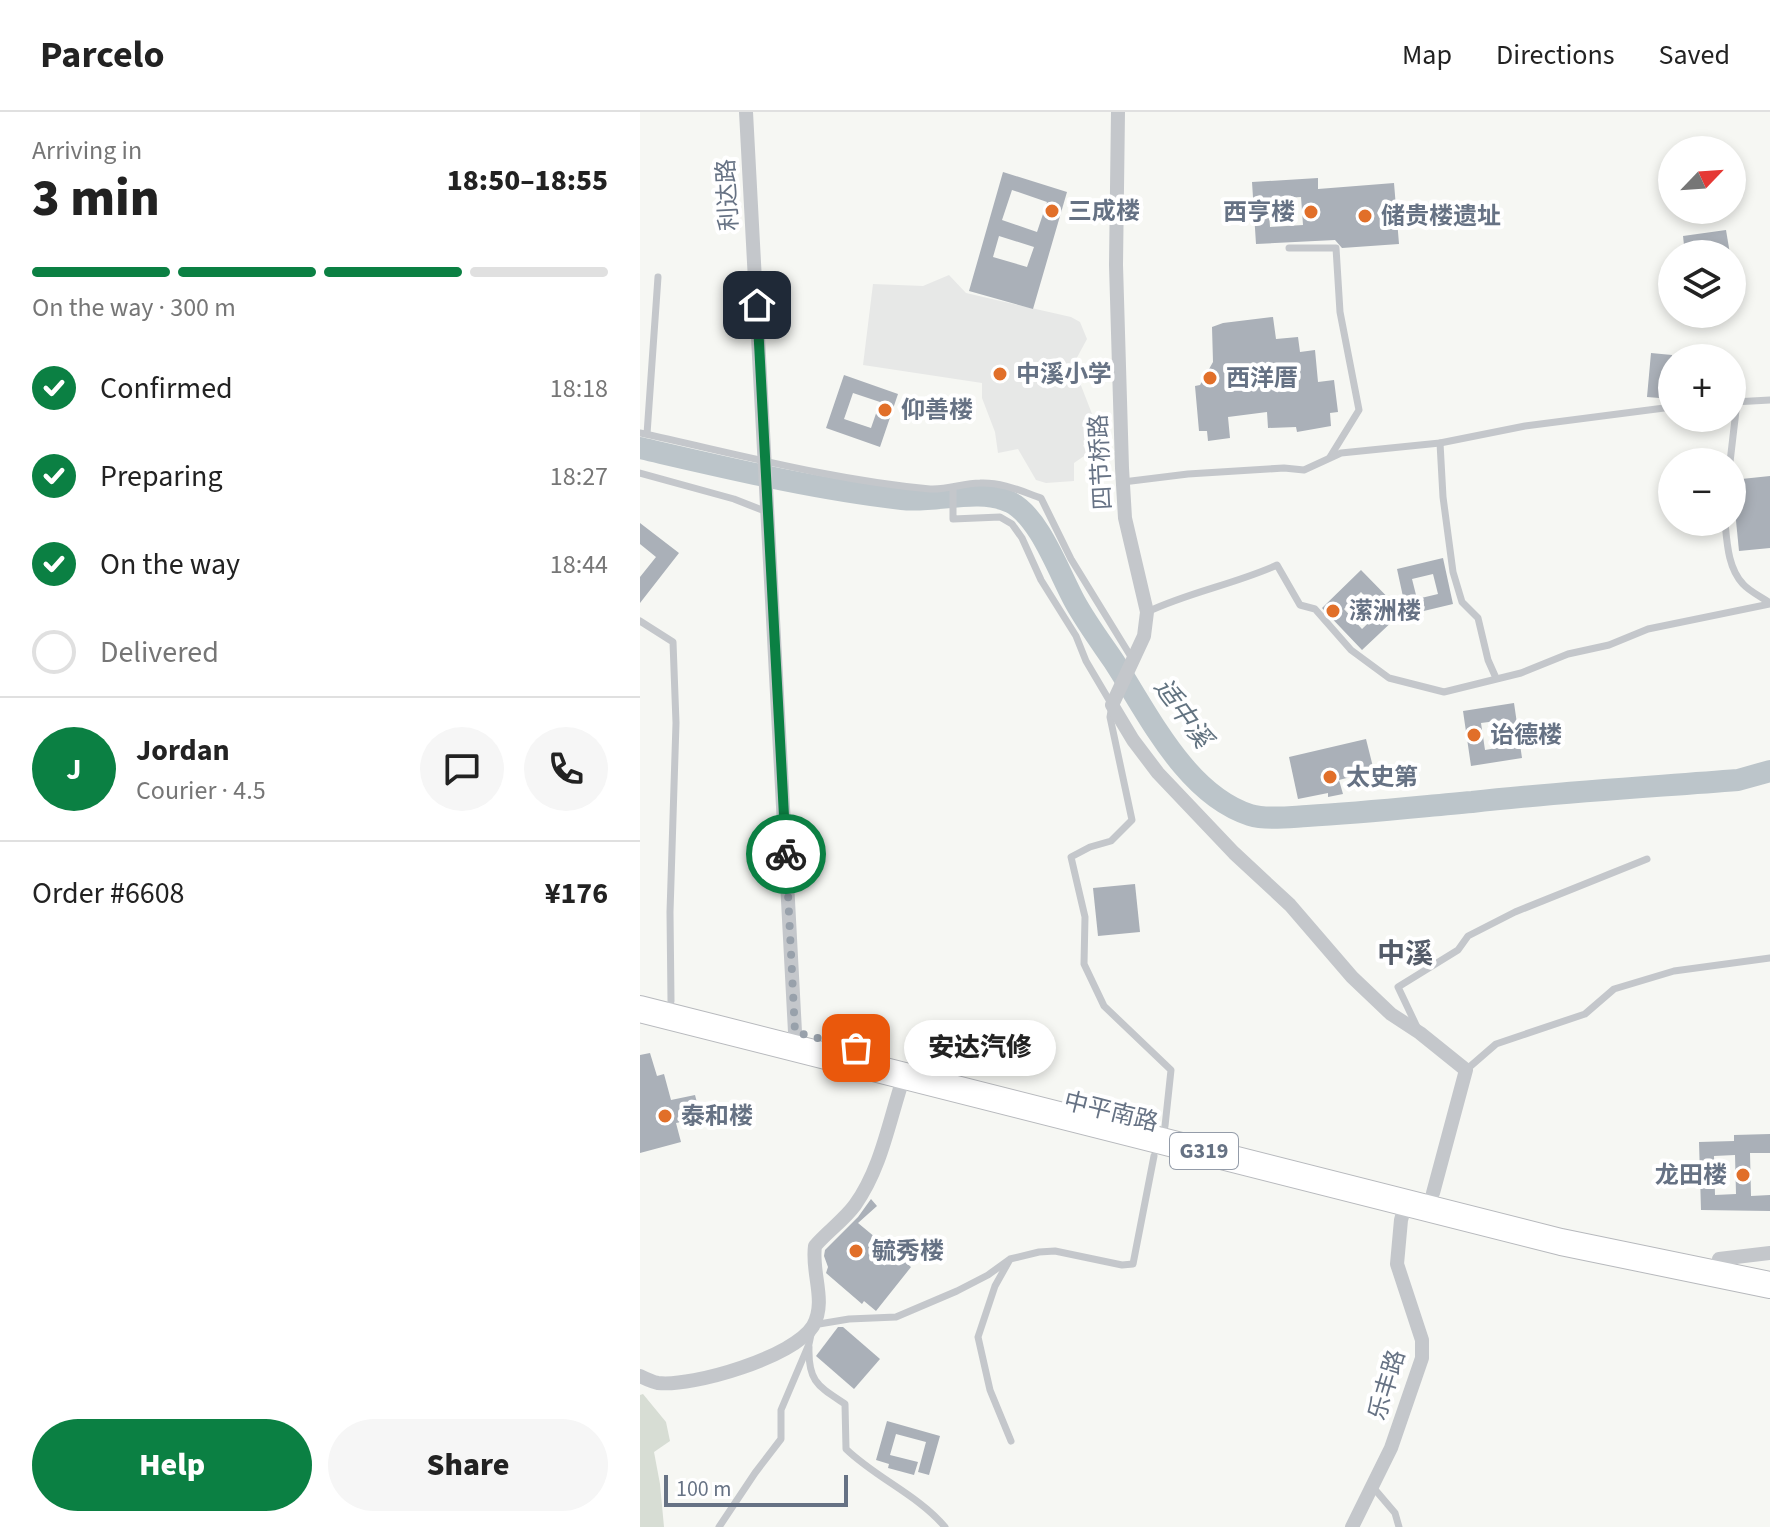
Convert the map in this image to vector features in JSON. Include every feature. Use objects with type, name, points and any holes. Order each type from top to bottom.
[{"type":"highway","name":"中平南路","points":[[640,993],[1564,1227],[1770,1269]]},
{"type":"highway","name":"G319","points":[[640,1009],[1561,1242],[1770,1285]]},
{"type":"street","name":"利达路","points":[[746,112],[767,510]]},
{"type":"street","name":"四节桥路","points":[[1112,705],[1144,636],[1147,612],[1125,518],[1116,265],[1118,112]]},
{"type":"street","points":[[767,510],[795,1032]]},
{"type":"street","points":[[1112,705],[1139,749],[1170,787],[1290,905],[1352,977],[1391,1014],[1466,1070],[1433,1193]]},
{"type":"street","points":[[640,1376],[656,1383],[699,1381],[718,1376],[776,1353],[813,1325],[820,1297],[814,1265],[815,1246],[856,1204],[886,1145],[894,1104],[904,1076]]},
{"type":"street","name":"乐丰路","points":[[1352,1527],[1391,1448],[1422,1358],[1422,1340],[1397,1264],[1401,1220],[1406,1203]]},
{"type":"street","points":[[1719,1259],[1770,1253]]},
{"type":"lane","points":[[1289,248],[1336,248],[1340,312],[1359,410],[1330,458]]},
{"type":"lane","points":[[658,277],[643,434],[812,473],[939,490],[999,483],[1041,498],[1071,559],[1134,662]]},
{"type":"lane","points":[[1746,401],[1770,400]]},
{"type":"lane","points":[[1123,482],[1188,474],[1284,468],[1304,470],[1341,453],[1440,443],[1525,426],[1658,409]]},
{"type":"lane","points":[[1440,443],[1443,497],[1453,572],[1462,602],[1478,618],[1488,660],[1496,678]]},
{"type":"lane","points":[[640,473],[767,510]]},
{"type":"lane","points":[[953,488],[953,519],[1000,517],[1012,524],[1112,705],[1110,717],[1132,820],[1111,841],[1071,857],[1085,917],[1084,964],[1104,1006],[1139,1043],[1171,1070],[1165,1126]]},
{"type":"lane","points":[[1726,536],[1727,548],[1743,585],[1770,603]]},
{"type":"lane","points":[[1147,612],[1201,590],[1243,580],[1277,565],[1300,605],[1315,609],[1351,650],[1389,678],[1444,692],[1521,673],[1568,654],[1609,645],[1648,629],[1770,603]]},
{"type":"lane","points":[[640,621],[673,642],[676,723],[671,1001]]},
{"type":"lane","points":[[1420,1033],[1398,987],[1408,978],[1458,950],[1468,936],[1515,912],[1647,859]]},
{"type":"lane","points":[[1466,1070],[1496,1044],[1585,1014],[1614,989],[1674,971],[1770,958]]},
{"type":"lane","points":[[945,1527],[932,1511],[865,1467],[846,1449],[845,1404],[819,1387],[808,1369],[813,1325],[849,1319],[896,1317],[957,1291],[1010,1259],[1055,1251],[1122,1265],[1133,1264],[1154,1156]]},
{"type":"lane","points":[[1010,1259],[995,1286],[978,1337],[990,1390],[1011,1441]]},
{"type":"lane","points":[[719,1527],[781,1439],[781,1410],[809,1344]]},
{"type":"lane","points":[[1372,1486],[1395,1513],[1399,1527]]},
{"type":"shaded area","name":"中溪小学","points":[[949,275],[966,293],[1071,317],[1080,322],[1087,339],[1073,365],[1101,437],[1083,445],[1087,454],[1074,463],[1074,481],[1046,483],[1036,480],[1018,449],[998,453],[995,432],[982,398],[982,383],[863,365],[873,284],[923,286]]},
{"type":"shaded area","points":[[643,1394],[666,1422],[670,1441],[654,1452],[664,1527],[640,1527],[640,1395]]},
{"type":"building","points":[[1003,172],[1067,192],[1033,309],[969,291]],"holes":[[[1012,190],[1047,202],[1037,232],[1002,220]],[[999,236],[1034,247],[1027,267],[993,257]]]},
{"type":"building","points":[[1318,178],[1318,189],[1394,183],[1399,244],[1342,248],[1335,240],[1256,244],[1252,182]],"holes":[[[1301,197],[1303,225],[1270,227],[1268,199]]]},
{"type":"building","points":[[1726,230],[1728,240],[1683,240],[1683,236]]},
{"type":"building","name":"西洋厝","points":[[1273,317],[1276,339],[1298,337],[1300,352],[1315,350],[1318,382],[1334,380],[1338,412],[1330,413],[1331,426],[1297,432],[1296,427],[1268,428],[1267,412],[1228,417],[1230,438],[1208,441],[1207,431],[1199,431],[1195,386],[1200,385],[1213,362],[1212,327]]},
{"type":"building","points":[[1651,353],[1658,354],[1658,398],[1647,397]]},
{"type":"building","name":"仰善楼","points":[[844,375],[898,394],[880,447],[826,428]],"holes":[[[853,393],[880,402],[871,428],[844,419]]]},
{"type":"building","points":[[1770,476],[1770,548],[1739,551],[1738,536],[1746,536],[1746,479]]},
{"type":"building","points":[[640,523],[679,553],[640,603],[640,577],[656,557],[640,544]]},
{"type":"building","points":[[1443,558],[1453,604],[1407,615],[1397,569]],"holes":[[[1433,574],[1438,594],[1417,599],[1412,579]]]},
{"type":"building","name":"潆洲楼","points":[[1361,570],[1405,615],[1397,617],[1362,650],[1322,608]],"holes":[[[1361,592],[1380,612],[1362,629],[1344,609]]]},
{"type":"building","name":"诒德楼","points":[[1514,703],[1522,758],[1471,766],[1463,711]],"holes":[[[1504,720],[1508,746],[1485,750],[1481,723]]]},
{"type":"building","points":[[1366,739],[1374,771],[1339,780],[1343,794],[1328,797],[1328,793],[1298,799],[1289,757]]},
{"type":"building","points":[[1135,884],[1140,932],[1098,936],[1093,888]]},
{"type":"building","name":"泰和楼","points":[[650,1053],[657,1076],[664,1074],[671,1100],[695,1095],[701,1118],[676,1123],[681,1142],[640,1153],[640,1055]]},
{"type":"building","points":[[1770,1134],[1770,1153],[1750,1153],[1751,1196],[1770,1195],[1770,1211],[1701,1210],[1699,1142],[1734,1141],[1734,1135]],"holes":[[[1735,1155],[1736,1194],[1715,1195],[1714,1156]]]},
{"type":"building","name":"毓秀楼","points":[[871,1199],[877,1206],[858,1223],[911,1267],[876,1311],[864,1301],[862,1304],[826,1273],[828,1267],[824,1256],[825,1250],[858,1217]]},
{"type":"building","points":[[838,1327],[843,1327],[880,1359],[854,1389],[816,1356]]},
{"type":"building","points":[[887,1421],[940,1436],[929,1475],[918,1472],[926,1442],[896,1434],[890,1455],[918,1462],[914,1475],[888,1468],[889,1464],[876,1460]]},
{"type":"waterway","name":"适中溪","points":[[640,448],[869,495],[915,500],[984,496],[1010,502],[1021,509],[1040,533],[1079,609],[1170,750],[1206,789],[1250,815],[1278,818],[1369,812],[1571,792],[1738,780],[1770,771]]},
{"type":"way so far","points":[[786,854],[795,1032],[856,1048]]},
{"type":"place","name":"三成楼","points":[[1052,211]]},
{"type":"place","name":"西亨楼","points":[[1311,212]]},
{"type":"place","name":"储贵楼遗址","points":[[1365,216]]},
{"type":"place","name":"中溪小学","points":[[1000,374]]},
{"type":"place","name":"西洋厝","points":[[1210,378]]},
{"type":"place","name":"仰善楼","points":[[885,410]]},
{"type":"place","name":"潆洲楼","points":[[1333,611]]},
{"type":"place","name":"诒德楼","points":[[1474,735]]},
{"type":"place","name":"太史第","points":[[1330,777]]},
{"type":"place","name":"安达汽修","points":[[856,1048]]},
{"type":"place","name":"泰和楼","points":[[665,1116]]},
{"type":"place","name":"龙田楼","points":[[1743,1175]]},
{"type":"place","name":"毓秀楼","points":[[856,1251]]},
{"type":"district","name":"中溪","points":[[1405,954]]},
{"type":"route","points":[[757,305],[786,854]]}]
